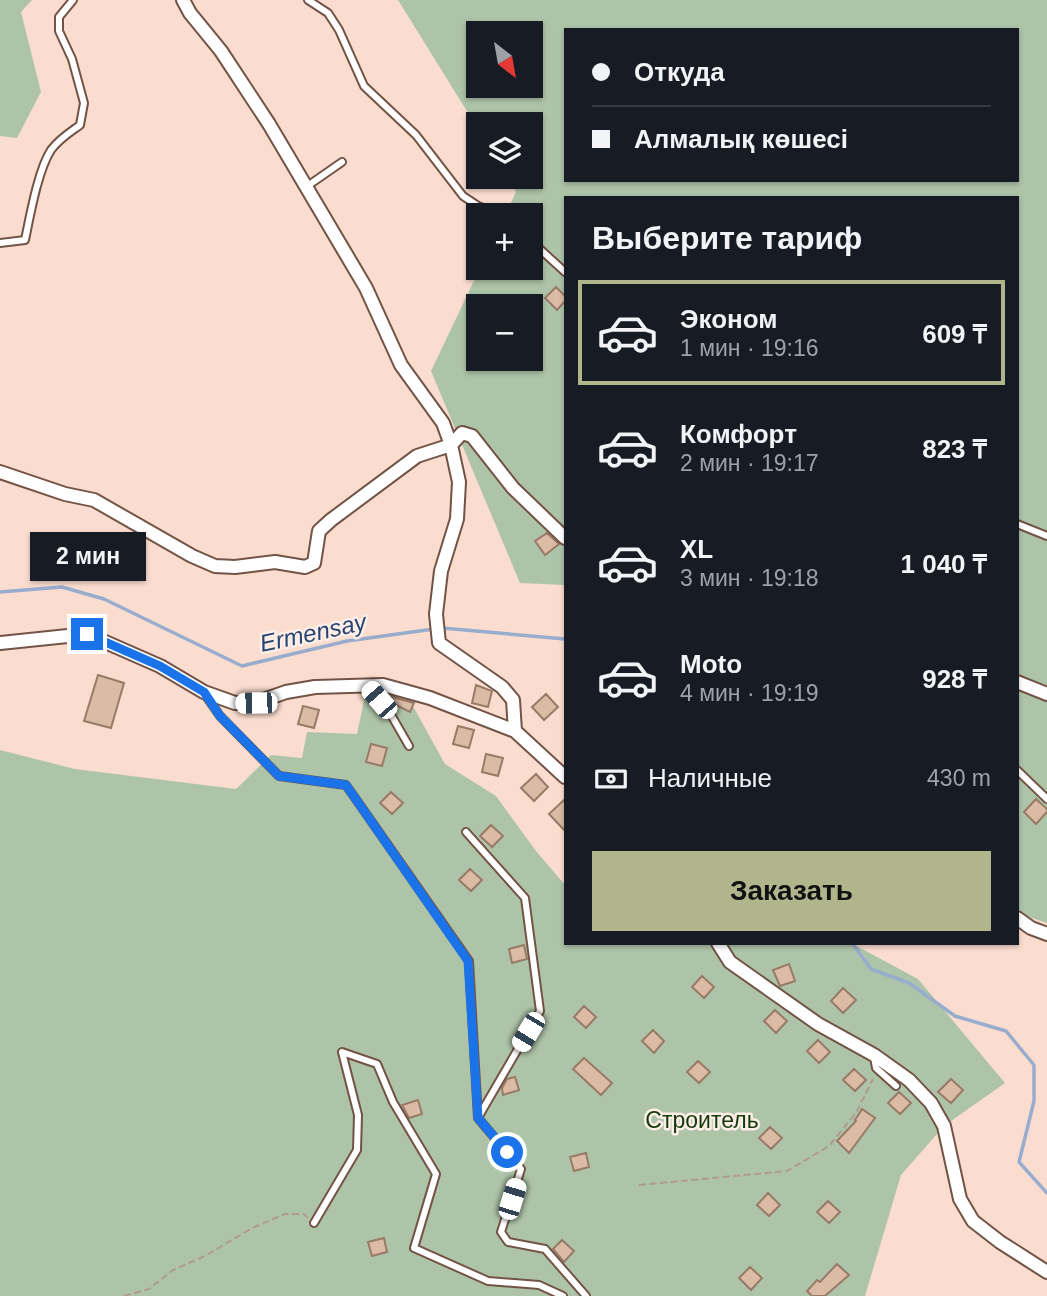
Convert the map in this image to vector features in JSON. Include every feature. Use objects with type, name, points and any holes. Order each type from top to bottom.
[{"type":"street","points":[[183,0],[221,51],[306,187],[366,288],[401,365],[443,423],[459,482],[457,520],[441,571],[436,614],[437,638],[502,687],[513,700],[515,731]]},
{"type":"street","points":[[0,472],[65,494],[94,500],[192,556],[215,566],[236,567],[275,562],[304,567],[314,563],[319,531],[331,520],[417,456],[451,445],[462,433],[472,436],[513,488],[564,537]]},
{"type":"street","points":[[0,643],[87,634],[160,666],[204,692],[235,704],[256,703],[286,692],[315,687],[383,685],[430,698],[515,731],[564,776]]},
{"type":"street","points":[[1019,683],[1047,694]]},
{"type":"street","points":[[1019,919],[1047,934]]},
{"type":"street","points":[[719,945],[730,962],[875,1062],[909,1080],[931,1103],[944,1126],[960,1199],[973,1222],[1047,1272]]},
{"type":"lane","points":[[0,243],[25,240],[50,153],[62,138],[80,125],[83,103],[72,59],[59,31],[59,17],[73,0]]},
{"type":"lane","points":[[308,0],[328,13],[339,30],[364,86],[416,135],[463,196],[474,203]]},
{"type":"lane","points":[[306,187],[342,162]]},
{"type":"lane","points":[[543,252],[564,271]]},
{"type":"lane","points":[[1019,525],[1047,536]]},
{"type":"lane","points":[[367,686],[390,713],[409,746]]},
{"type":"lane","points":[[204,692],[220,716],[279,776],[346,785],[468,961],[478,1118],[521,1169],[501,1232],[508,1242],[545,1249],[586,1296]]},
{"type":"lane","points":[[1019,772],[1047,799]]},
{"type":"lane","points":[[466,832],[525,898],[540,1011],[478,1118]]},
{"type":"lane","points":[[314,1223],[357,1150],[358,1115],[342,1052],[377,1064],[393,1102],[436,1174],[414,1248],[488,1281],[539,1284],[563,1296]]},
{"type":"lane","points":[[875,1062],[896,1086]]},
{"type":"path","points":[[639,1185],[788,1171],[829,1146],[856,1113],[872,1084],[875,1062]]},
{"type":"path","points":[[124,1296],[149,1289],[173,1270],[205,1256],[252,1228],[285,1214],[304,1214],[314,1223]]},
{"type":"green space","points":[[0,0],[32,0],[21,12],[41,92],[17,138],[0,136]]},
{"type":"green space","points":[[398,0],[1047,0],[1047,923],[1019,914],[1019,196],[564,196],[564,585],[520,583],[431,371],[466,297],[466,371],[543,371],[543,294],[468,294],[474,280],[543,280],[543,203],[511,203],[516,192],[514,189],[543,189],[543,112],[467,112]]},
{"type":"green space","name":"Строитель","points":[[367,686],[404,690],[445,764],[496,796],[564,884],[564,945],[855,945],[918,979],[1005,1083],[944,1126],[901,1175],[865,1296],[0,1296],[0,750],[75,769],[236,789],[271,755],[302,758],[307,732],[357,734]]},
{"type":"building","points":[[556,287],[564,295],[564,302],[557,310],[545,298]]},
{"type":"building","points":[[547,533],[559,544],[545,555],[535,541]]},
{"type":"building","points":[[98,675],[124,683],[111,728],[84,721]]},
{"type":"building","points":[[476,685],[492,691],[488,707],[472,703]]},
{"type":"building","points":[[381,694],[414,703],[410,712],[388,701]]},
{"type":"building","points":[[546,694],[558,707],[544,720],[532,707]]},
{"type":"building","points":[[303,706],[319,710],[314,728],[298,724]]},
{"type":"building","points":[[458,726],[474,730],[469,748],[453,744]]},
{"type":"building","points":[[371,744],[387,748],[382,766],[366,762]]},
{"type":"building","points":[[486,754],[503,758],[498,776],[482,772]]},
{"type":"building","points":[[536,774],[548,787],[534,801],[521,788]]},
{"type":"building","points":[[391,792],[403,803],[392,814],[380,803]]},
{"type":"building","points":[[1036,799],[1047,812],[1036,824],[1024,812]]},
{"type":"building","points":[[564,800],[564,830],[549,814]]},
{"type":"building","points":[[491,825],[503,836],[492,847],[480,836]]},
{"type":"building","points":[[470,869],[482,880],[471,891],[459,880]]},
{"type":"building","points":[[524,945],[527,959],[512,963],[509,949]]},
{"type":"building","points":[[789,964],[795,981],[780,986],[773,970]]},
{"type":"building","points":[[702,976],[714,987],[704,998],[692,987]]},
{"type":"building","points":[[843,988],[856,1000],[843,1013],[831,1001]]},
{"type":"building","points":[[584,1006],[596,1017],[586,1028],[574,1017]]},
{"type":"building","points":[[775,1010],[787,1021],[776,1033],[764,1021]]},
{"type":"building","points":[[653,1030],[664,1041],[654,1053],[642,1041]]},
{"type":"building","points":[[818,1040],[830,1052],[819,1063],[807,1051]]},
{"type":"building","points":[[584,1058],[612,1083],[601,1095],[573,1069]]},
{"type":"building","points":[[698,1061],[710,1072],[699,1083],[687,1072]]},
{"type":"building","points":[[854,1069],[866,1080],[855,1091],[843,1080]]},
{"type":"building","points":[[515,1077],[519,1090],[503,1095],[502,1088],[507,1079]]},
{"type":"building","points":[[951,1079],[963,1090],[951,1103],[938,1092]]},
{"type":"building","points":[[899,1092],[911,1103],[900,1114],[888,1103]]},
{"type":"building","points":[[418,1100],[422,1114],[409,1118],[402,1105]]},
{"type":"building","points":[[862,1109],[875,1118],[849,1153],[837,1141],[856,1121]]},
{"type":"building","points":[[770,1127],[782,1138],[771,1149],[759,1138]]},
{"type":"building","points":[[586,1153],[589,1167],[574,1171],[570,1157]]},
{"type":"building","points":[[768,1193],[780,1205],[769,1216],[757,1205]]},
{"type":"building","points":[[828,1201],[840,1212],[829,1223],[817,1212]]},
{"type":"building","points":[[384,1238],[387,1252],[372,1256],[368,1242]]},
{"type":"building","points":[[562,1240],[574,1251],[564,1262],[553,1249]]},
{"type":"building","points":[[837,1264],[849,1275],[825,1296],[812,1296],[807,1291]]},
{"type":"building","points":[[750,1267],[762,1278],[751,1290],[739,1278]]},
{"type":"waterway","name":"Ermensay","points":[[0,592],[62,587],[104,599],[242,666],[347,641],[434,629]]},
{"type":"waterway","name":"Ermensay","points":[[442,628],[564,639]]},
{"type":"waterway","name":"Ermensay","points":[[853,945],[871,969],[909,983],[955,1016],[1006,1031],[1034,1065],[1034,1101],[1019,1162],[1047,1193]]},
{"type":"route","points":[[87,634],[160,666],[204,692],[220,716],[279,776],[346,785],[468,961],[478,1118],[507,1152]]}]
